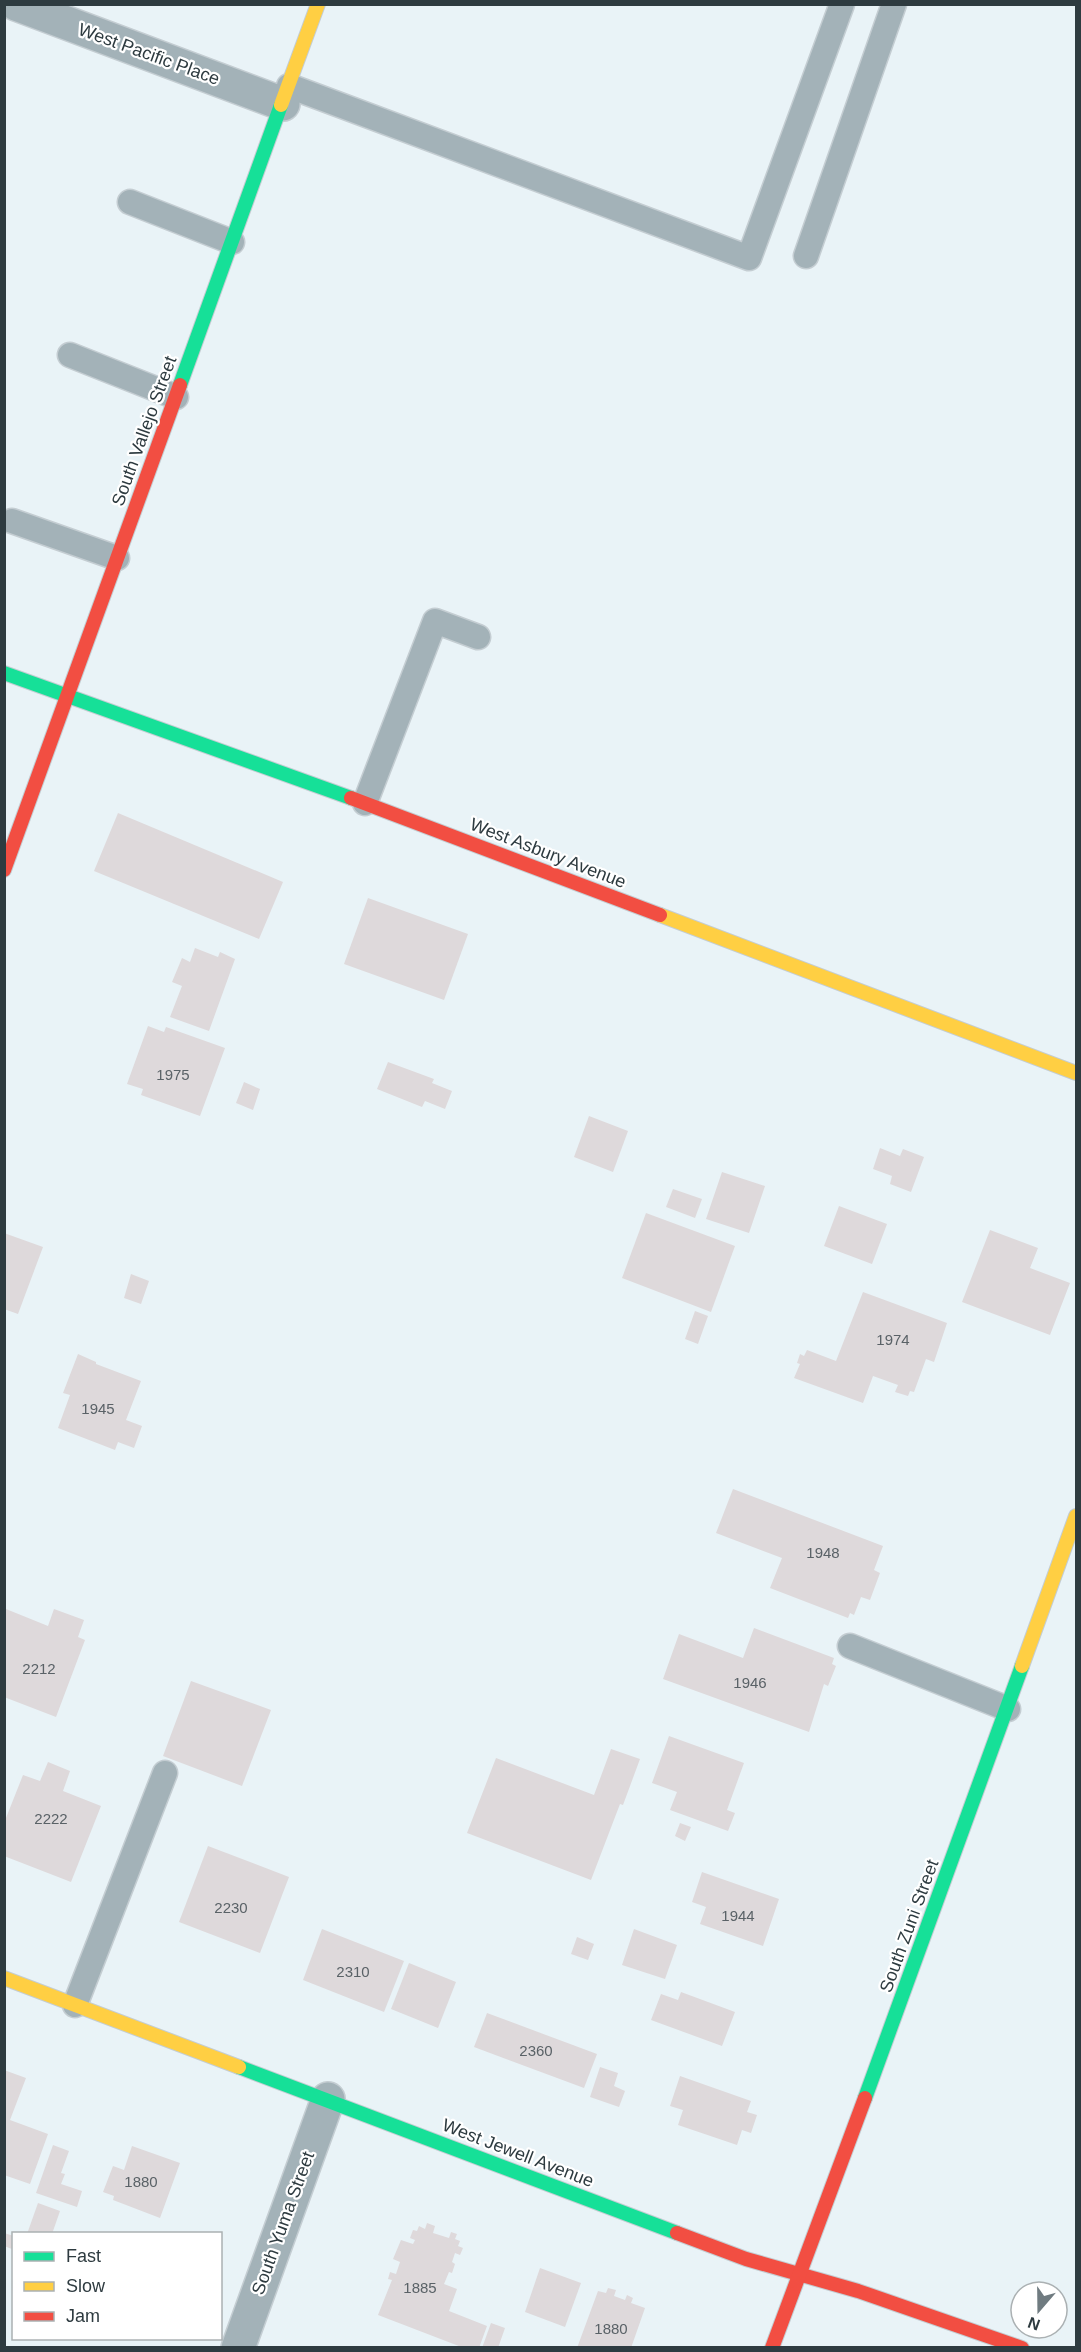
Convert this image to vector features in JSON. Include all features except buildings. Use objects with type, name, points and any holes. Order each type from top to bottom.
[{"type":"street","name":"West Pacific Place","points":[[16,4],[286,95]]},
{"type":"street","name":"South Vallejo Street","points":[[4,870],[318,4]]},
{"type":"street","name":"West Asbury Avenue","points":[[4,673],[365,803],[1077,1073]]},
{"type":"street","name":"South Zuni Street","points":[[772,2348],[823,2215],[1077,1516]]},
{"type":"street","name":"West Jewell Avenue","points":[[4,1978],[746,2259],[858,2291],[1022,2348]]},
{"type":"street","name":"South Yuma Street","points":[[238,2348],[328,2099]]},
{"type":"lane","points":[[286,95],[749,258],[842,4]]},
{"type":"lane","points":[[806,255],[894,4]]},
{"type":"lane","points":[[130,202],[232,242]]},
{"type":"lane","points":[[70,355],[176,397]]},
{"type":"lane","points":[[12,521],[117,558]]},
{"type":"lane","points":[[365,803],[435,621],[478,637]]},
{"type":"lane","points":[[850,1646],[1008,1709]]},
{"type":"lane","points":[[75,2005],[165,1773]]},
{"type":"traffic: fast","points":[[180,385],[281,105]]},
{"type":"traffic: fast","points":[[4,673],[351,798]]},
{"type":"traffic: fast","points":[[865,2098],[1022,1666]]},
{"type":"traffic: fast","points":[[239,2067],[677,2233]]},
{"type":"traffic: slow","points":[[281,105],[318,4]]},
{"type":"traffic: slow","points":[[660,915],[1076,1073]]},
{"type":"traffic: slow","points":[[1022,1666],[1076,1516]]},
{"type":"traffic: slow","points":[[4,1978],[239,2067]]},
{"type":"traffic: jam","points":[[4,870],[180,385]]},
{"type":"traffic: jam","points":[[351,798],[660,915]]},
{"type":"traffic: jam","points":[[772,2348],[865,2098]]},
{"type":"traffic: jam","points":[[677,2233],[746,2259],[858,2291],[1022,2348]]}]
